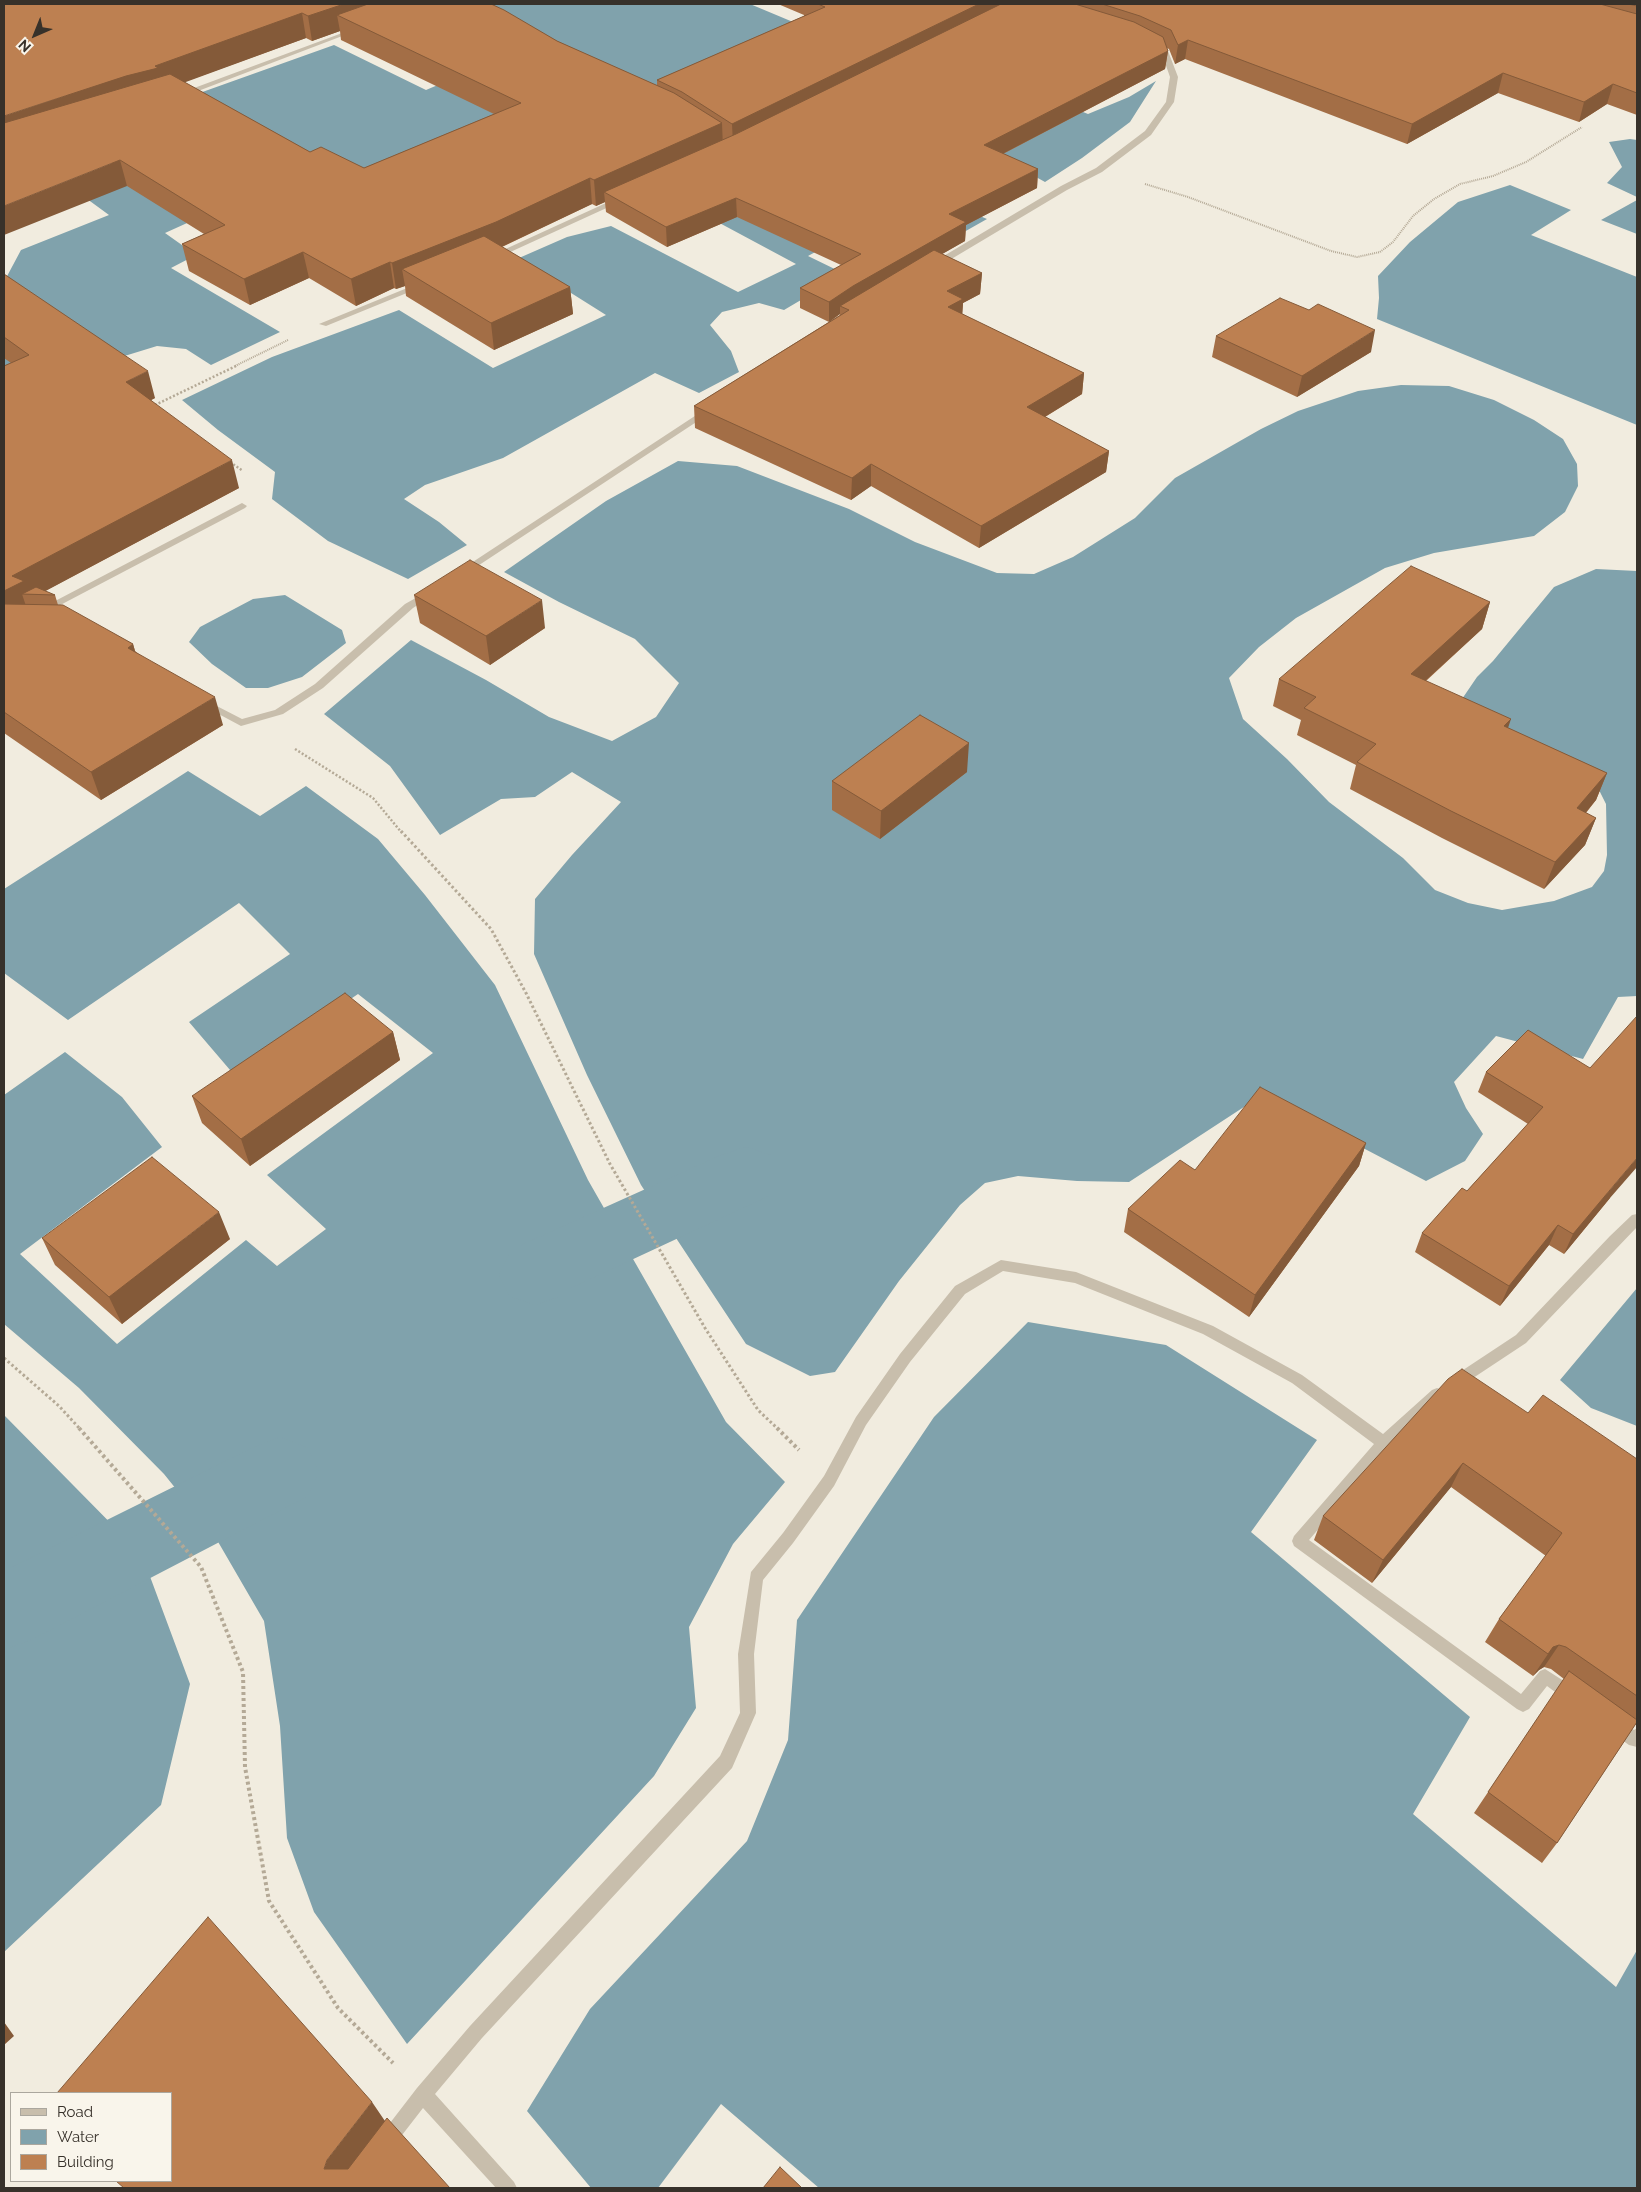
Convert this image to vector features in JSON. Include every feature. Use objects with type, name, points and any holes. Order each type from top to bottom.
[{"type":"street","points":[[176,95],[362,28]]},
{"type":"street","points":[[925,270],[1064,188],[1099,170],[1148,133],[1170,102],[1174,77],[1165,53],[1150,46]]},
{"type":"street","points":[[479,262],[626,197]]},
{"type":"street","points":[[323,324],[432,281]]},
{"type":"street","points":[[192,696],[242,723],[279,712],[319,686],[409,606],[717,404]]},
{"type":"street","points":[[36,614],[242,506]]},
{"type":"street","points":[[1582,1703],[1545,1676],[1523,1704],[1299,1541],[1384,1443],[1434,1395],[1521,1339],[1614,1240],[1637,1219]]},
{"type":"street","points":[[375,2157],[423,2094],[476,2032],[726,1762],[748,1713],[746,1654],[756,1577],[788,1538],[829,1481],[861,1421],[905,1358],[960,1290],[1001,1265],[1076,1278],[1208,1330],[1297,1379],[1384,1443]]},
{"type":"street","points":[[1605,1718],[1635,1740],[1637,1736]]},
{"type":"street","points":[[423,2094],[508,2188]]},
{"type":"path","points":[[1099,170],[1188,198],[1331,252],[1357,257],[1380,252],[1392,242],[1413,216],[1434,199],[1451,189],[1460,184],[1493,176],[1526,162],[1582,127]]},
{"type":"path","points":[[150,407],[323,324]]},
{"type":"path","points":[[228,461],[253,478],[263,492],[242,506]]},
{"type":"path","points":[[242,723],[274,735],[373,798],[422,856],[490,929],[526,992],[610,1164],[705,1328],[758,1410],[829,1481]]},
{"type":"path","points":[[4,1358],[59,1406],[201,1567],[243,1672],[245,1767],[269,1901],[338,2008],[423,2094]]},
{"type":"water","points":[[485,4],[750,4],[793,22],[736,138]]},
{"type":"water","points":[[334,45],[426,90],[459,76],[526,126],[392,171],[337,168],[194,95]]},
{"type":"water","points":[[1156,81],[1130,122],[1082,158],[1045,182],[973,142],[1048,98],[1088,114],[1129,97]]},
{"type":"water","points":[[1637,140],[1637,197],[1607,183],[1622,167],[1609,142]]},
{"type":"water","points":[[865,168],[987,219],[964,232],[839,239],[808,256],[845,274],[784,310],[759,303],[722,312],[710,325],[731,351],[739,372],[699,393],[655,373],[503,458],[425,485],[404,499],[439,522],[467,545],[408,579],[328,541],[272,499],[275,472],[218,430],[182,400],[272,357],[399,310],[493,368],[606,315],[519,258],[567,237],[611,226],[738,292],[796,264],[699,212]]},
{"type":"water","points":[[106,169],[196,219],[165,233],[196,255],[171,268],[280,332],[211,365],[186,349],[157,346],[118,358],[4,384],[5,280],[21,250],[109,215],[68,185]]},
{"type":"water","points":[[1510,185],[1571,210],[1531,235],[1637,277],[1637,425],[1377,319],[1379,298],[1378,276],[1410,242],[1458,202]]},
{"type":"water","points":[[1637,200],[1637,234],[1601,220]]},
{"type":"water","points":[[1401,385],[1449,386],[1494,400],[1534,420],[1563,439],[1577,464],[1578,486],[1565,512],[1534,536],[1434,553],[1385,568],[1296,618],[1259,647],[1229,678],[1243,719],[1287,759],[1329,802],[1403,858],[1435,890],[1468,903],[1502,910],[1554,901],[1592,887],[1604,871],[1607,855],[1606,804],[1600,792],[1590,782],[1462,699],[1477,677],[1493,661],[1554,587],[1596,569],[1637,571],[1637,996],[1618,997],[1583,1059],[1496,1036],[1454,1082],[1466,1108],[1483,1134],[1465,1161],[1426,1181],[1283,1106],[1250,1103],[1129,1182],[1077,1181],[1018,1176],[985,1183],[960,1205],[899,1281],[835,1372],[810,1376],[746,1344],[641,1185],[587,1075],[534,954],[535,899],[572,855],[621,802],[572,772],[535,797],[501,799],[440,835],[390,766],[324,714],[411,640],[486,680],[549,717],[612,741],[656,717],[679,683],[635,639],[559,602],[504,572],[606,501],[678,461],[737,466],[849,509],[915,542],[997,573],[1034,574],[1073,557],[1135,518],[1175,478],[1261,429],[1298,411],[1358,391]]},
{"type":"water","points":[[285,595],[342,630],[346,643],[302,677],[268,688],[246,688],[212,664],[189,642],[200,627],[253,599]]},
{"type":"water","points":[[188,771],[260,816],[306,786],[378,839],[425,895],[495,985],[588,1180],[726,1422],[785,1482],[733,1544],[689,1627],[696,1708],[654,1776],[407,2044],[314,1912],[287,1838],[280,1726],[264,1621],[217,1540],[164,1474],[79,1388],[4,1324],[4,1095],[65,1052],[122,1097],[162,1147],[20,1254],[117,1344],[246,1240],[277,1266],[326,1229],[267,1175],[433,1053],[358,994],[236,1077],[189,1022],[290,954],[239,903],[68,1020],[4,973],[4,889]]},
{"type":"water","points":[[1637,1288],[1637,1426],[1591,1408],[1560,1380]]},
{"type":"water","points":[[1028,1322],[1166,1345],[1317,1440],[1251,1532],[1470,1717],[1413,1814],[1616,1987],[1637,1950],[1637,2188],[819,2188],[721,2104],[658,2188],[591,2188],[527,2111],[590,2009],[747,1841],[788,1740],[797,1620],[934,1417]]},
{"type":"water","points":[[4,1415],[142,1555],[190,1684],[161,1805],[4,1952]]},
{"type":"building","points":[[4,4],[344,4],[308,16],[302,13],[155,66],[158,68],[126,76],[4,116]]},
{"type":"building","points":[[368,4],[491,4],[557,41],[674,93],[722,123],[594,180],[590,178],[496,222],[392,263],[390,262],[351,279],[303,252],[244,279],[182,244],[225,225],[120,160],[4,206],[4,123],[170,74],[310,152],[321,147],[364,168],[521,103],[337,15]]},
{"type":"building","points":[[818,4],[979,4],[732,124],[682,92],[657,80],[825,7]]},
{"type":"building","points":[[1001,4],[1075,4],[1134,22],[1163,37],[1168,51],[984,145],[1038,169],[949,214],[966,222],[853,286],[829,302],[800,288],[861,254],[736,198],[666,227],[604,192],[736,134]]},
{"type":"building","points":[[1102,4],[1600,4],[1637,14],[1637,93],[1613,84],[1584,102],[1503,73],[1412,124],[1188,40],[1178,45],[1171,30],[1140,16]]},
{"type":"building","points":[[484,236],[570,287],[491,323],[402,269]]},
{"type":"building","points":[[934,250],[982,273],[947,291],[963,299],[948,307],[1084,373],[1027,407],[1109,451],[981,526],[871,464],[852,478],[694,406],[849,310],[840,306]]},
{"type":"building","points":[[4,274],[148,371],[126,382],[232,460],[12,576],[24,581],[4,591],[4,366],[29,355],[4,337]]},
{"type":"building","points":[[1280,298],[1309,310],[1318,304],[1375,330],[1302,376],[1216,336]]},
{"type":"building","points":[[470,560],[542,600],[486,636],[414,595]]},
{"type":"building","points":[[1411,566],[1490,602],[1411,674],[1511,719],[1504,726],[1607,773],[1577,808],[1596,818],[1555,862],[1357,762],[1376,744],[1304,708],[1316,697],[1279,679]]},
{"type":"building","points":[[36,587],[55,595],[22,594]]},
{"type":"building","points":[[4,604],[63,605],[133,644],[128,648],[215,697],[91,772],[4,712]]},
{"type":"building","points":[[920,715],[969,743],[881,811],[832,781]]},
{"type":"building","points":[[345,993],[393,1032],[241,1139],[192,1096]]},
{"type":"building","points":[[1637,1016],[1637,1158],[1573,1234],[1558,1225],[1509,1286],[1422,1233],[1462,1188],[1467,1191],[1543,1107],[1486,1072],[1528,1030],[1590,1068]]},
{"type":"building","points":[[1260,1087],[1366,1143],[1255,1295],[1128,1209],[1180,1160],[1195,1170]]},
{"type":"building","points":[[152,1157],[219,1212],[109,1297],[42,1238]]},
{"type":"building","points":[[1462,1369],[1528,1413],[1543,1395],[1637,1459],[1637,1696],[1566,1647],[1559,1645],[1553,1647],[1548,1654],[1499,1619],[1562,1533],[1463,1463],[1383,1560],[1323,1516],[1448,1379]]},
{"type":"building","points":[[1569,1671],[1637,1720],[1637,1722],[1557,1843],[1488,1792]]},
{"type":"building","points":[[208,1917],[372,2102],[327,2160],[324,2169],[348,2169],[387,2118],[450,2188],[124,2188],[117,2182],[172,2182],[172,2092],[58,2092]]},
{"type":"building","points":[[780,2167],[802,2188],[763,2188]]},
{"type":"waterway","points":[[535,1275],[545,1267],[746,1175]]},
{"type":"waterway","points":[[4,1612],[280,1472]]}]
